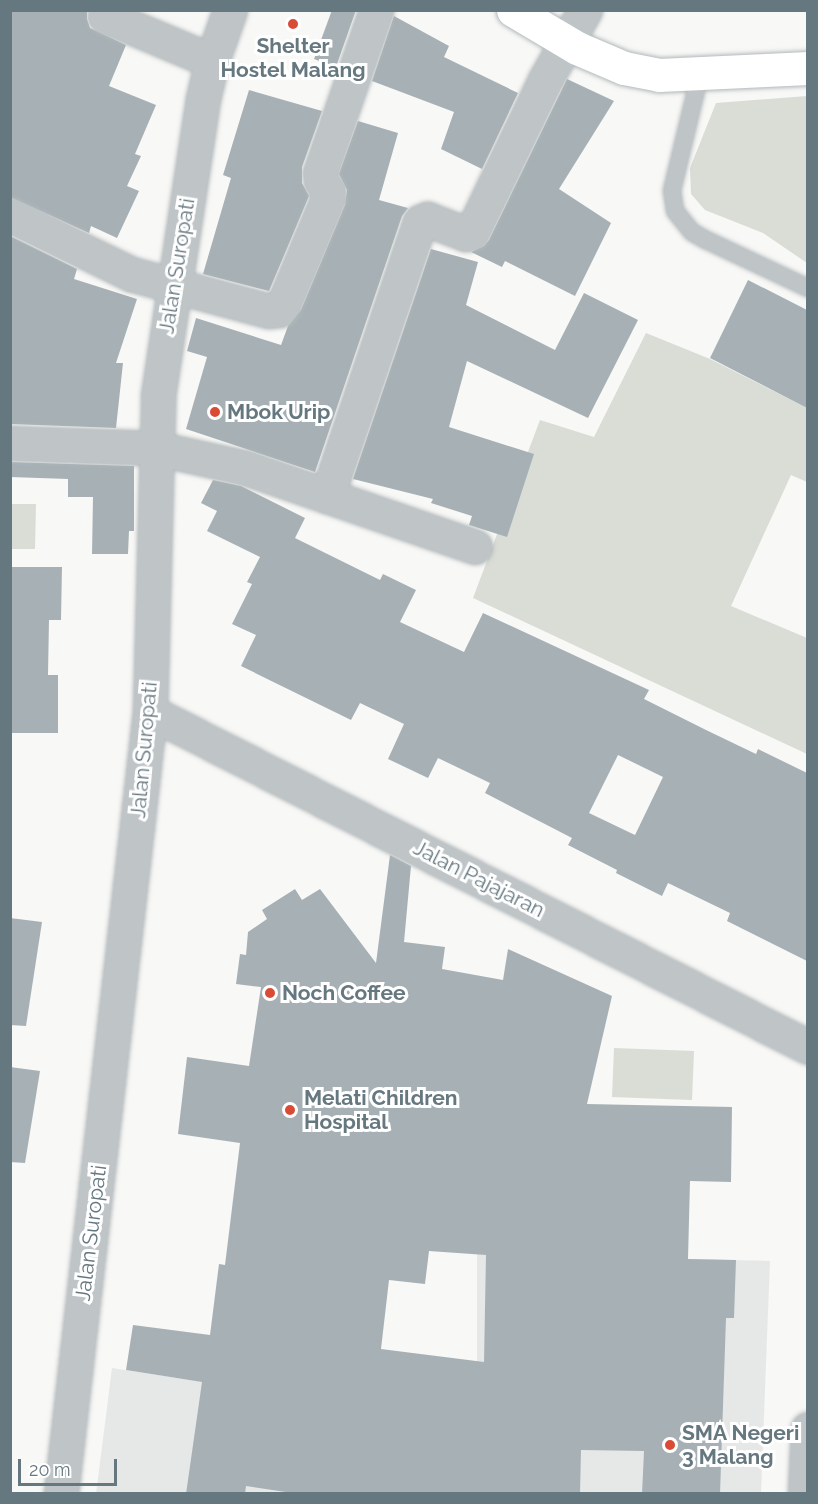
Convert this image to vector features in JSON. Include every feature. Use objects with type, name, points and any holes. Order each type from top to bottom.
[{"type":"main road","points":[[513,10],[567,42],[624,68],[659,75],[807,68]]},
{"type":"street","name":"Jalan Suropati","points":[[61,1494],[150,711],[158,396],[203,99],[212,61],[230,10]]},
{"type":"street","points":[[10,215],[131,274],[269,311],[279,310],[328,198],[328,191],[321,181],[320,173],[376,10]]},
{"type":"street","points":[[327,496],[420,222],[427,219],[466,234],[472,232],[545,80],[585,10]]},
{"type":"street","points":[[105,16],[212,61]]},
{"type":"street","points":[[10,443],[155,448],[246,468],[475,547]]},
{"type":"street","name":"Jalan Pajajaran","points":[[150,711],[807,1047]]},
{"type":"street","points":[[806,1494],[807,1429]]},
{"type":"lane","points":[[700,74],[672,191],[675,212],[692,232],[807,288]]},
{"type":"shaded area","points":[[808,96],[807,263],[763,233],[705,210],[691,194],[690,168],[716,103]]},
{"type":"shaded area","points":[[646,333],[710,359],[807,408],[807,482],[791,475],[731,606],[807,638],[807,754],[473,598],[540,420],[594,437]]},
{"type":"shaded area","points":[[11,504],[36,504],[35,549],[11,549]]},
{"type":"shaded area","points":[[614,1048],[694,1051],[692,1100],[612,1097]]},
{"type":"shaded area","points":[[477,1254],[770,1261],[761,1493],[96,1494],[112,1368],[347,1404],[477,1361]]},
{"type":"building","points":[[10,10],[87,10],[90,28],[126,45],[109,86],[156,105],[135,154],[141,156],[127,186],[139,191],[117,238],[91,226],[89,233],[10,197]]},
{"type":"building","points":[[332,10],[356,10],[336,67],[314,59]]},
{"type":"building","points":[[394,16],[449,46],[444,57],[518,93],[482,169],[441,149],[454,112],[372,81]]},
{"type":"building","points":[[567,79],[614,101],[559,189],[611,223],[575,296],[505,261],[502,267],[471,252],[484,246],[489,240]]},
{"type":"building","points":[[249,90],[322,111],[302,167],[302,183],[309,196],[269,291],[203,274],[231,178],[223,175]]},
{"type":"building","points":[[358,121],[398,133],[379,200],[408,208],[402,216],[315,472],[186,429],[207,357],[187,351],[196,318],[281,345],[288,326],[301,310],[345,205],[347,190],[339,174]]},
{"type":"building","points":[[10,236],[77,269],[74,279],[137,299],[116,363],[123,363],[116,428],[10,424]]},
{"type":"building","points":[[431,249],[478,262],[466,305],[555,350],[584,293],[638,320],[588,418],[467,361],[449,427],[534,454],[507,537],[469,525],[472,516],[431,503],[433,499],[353,479]]},
{"type":"building","points":[[748,280],[807,310],[807,408],[710,358]]},
{"type":"building","points":[[10,462],[134,466],[134,531],[129,531],[128,554],[92,554],[93,497],[68,497],[68,479],[10,477]]},
{"type":"building","points":[[213,480],[241,486],[305,518],[295,538],[380,580],[383,574],[416,590],[400,622],[464,652],[483,613],[649,690],[644,699],[706,730],[756,754],[758,749],[807,773],[807,961],[727,921],[730,913],[668,883],[662,896],[616,873],[617,870],[568,845],[572,838],[485,793],[490,783],[438,758],[428,778],[388,759],[404,724],[360,703],[351,720],[241,666],[256,635],[232,624],[252,584],[247,582],[260,557],[207,531],[217,511],[201,503]],"holes":[[[618,755],[663,777],[635,835],[589,813]]]},
{"type":"building","points":[[10,567],[62,567],[61,620],[49,620],[48,675],[58,675],[58,733],[10,733]]},
{"type":"building","points":[[390,855],[411,866],[404,942],[445,947],[442,969],[503,980],[508,949],[612,996],[587,1104],[732,1107],[731,1182],[690,1181],[688,1259],[736,1260],[734,1318],[726,1318],[720,1494],[642,1494],[644,1451],[581,1450],[580,1494],[299,1494],[246,1486],[245,1494],[186,1494],[202,1382],[126,1370],[133,1325],[210,1335],[219,1264],[225,1265],[240,1143],[178,1134],[187,1057],[249,1066],[261,987],[236,984],[240,954],[246,955],[248,932],[267,919],[262,910],[295,889],[302,900],[320,889],[376,963]],"holes":[[[429,1251],[486,1255],[484,1362],[381,1349],[389,1280],[425,1284]]]},
{"type":"building","points":[[10,918],[42,922],[26,1026],[10,1025]]},
{"type":"building","points":[[10,1067],[40,1071],[25,1163],[10,1162]]},
{"type":"place","name":"Shelter Hostel Malang","points":[[293,24]]},
{"type":"place","name":"Mbok Urip","points":[[215,412]]},
{"type":"place","name":"Noch Coffee","points":[[270,993]]},
{"type":"place","name":"Melati Children Hospital","points":[[290,1110]]},
{"type":"place","name":"SMA Negeri 3 Malang","points":[[670,1445]]}]
